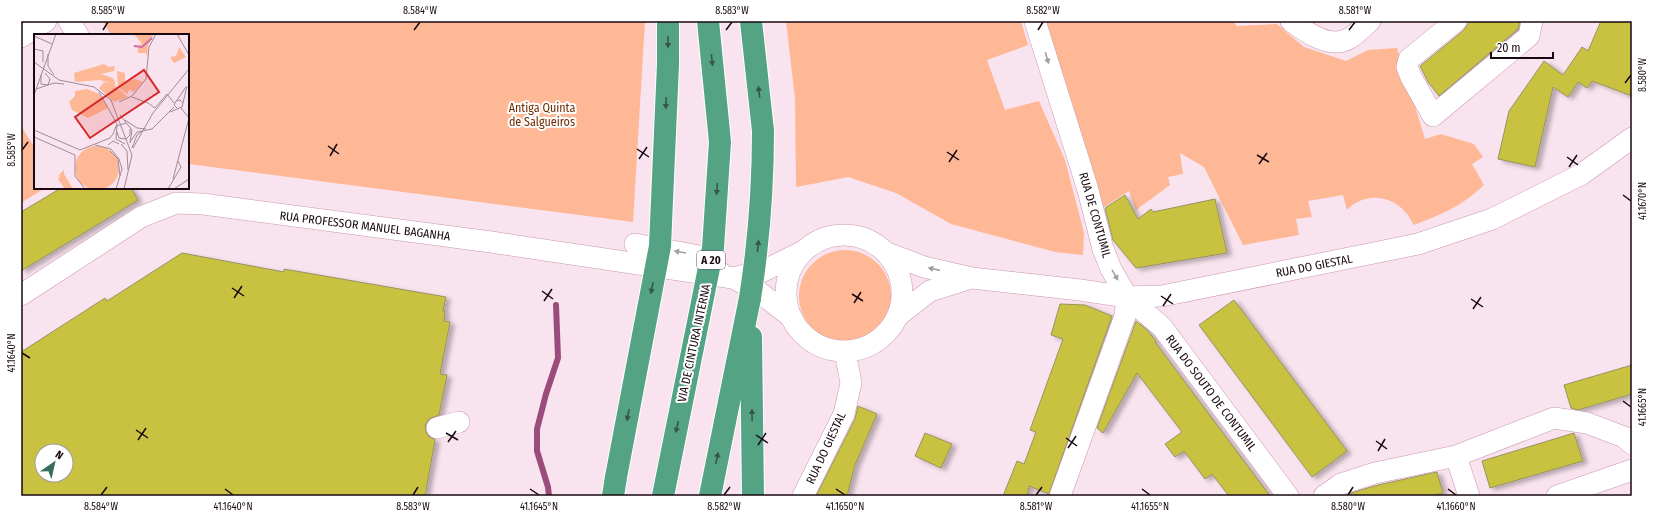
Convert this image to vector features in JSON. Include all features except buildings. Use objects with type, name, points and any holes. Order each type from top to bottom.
[{"type":"highway","points":[[613,496],[660,246],[668,64],[668,21]]},
{"type":"highway","name":"VIA DE CINTURA INTERNA","points":[[662,496],[713,248],[720,142],[708,21]]},
{"type":"highway","points":[[710,496],[750,298],[758,248],[762,194],[763,139],[751,21]]},
{"type":"highway","points":[[750,298],[753,496]]},
{"type":"street","points":[[21,37],[46,21]]},
{"type":"street","points":[[70,21],[77,34]]},
{"type":"street","name":"RUA DE CONTUMIL","points":[[1035,21],[1088,190],[1103,249],[1111,269],[1128,297]]},
{"type":"street","points":[[1291,21],[1319,38],[1339,42],[1349,39],[1370,21]]},
{"type":"street","points":[[1456,21],[1409,59],[1407,67],[1433,116],[1529,36],[1532,21]]},
{"type":"street","name":"RUA DO GIESTAL","points":[[885,252],[924,267],[972,278],[1128,297],[1162,296],[1418,244],[1492,219],[1582,174],[1632,138]]},
{"type":"street","name":"RUA PROFESSOR MANUEL BAGANHA","points":[[21,295],[173,195],[215,206],[491,242],[730,277],[763,271],[802,252]]},
{"type":"street","points":[[834,235],[853,235],[870,241],[885,252],[895,265],[901,281],[902,298],[899,315],[890,330],[877,342],[862,349],[845,352],[828,349],[812,342],[799,331],[790,316],[786,299],[786,282],[792,266],[802,252],[817,241],[834,235]]},
{"type":"street","points":[[634,244],[699,256],[730,277]]},
{"type":"street","name":"RUA PROFESSOR MANUEL BAGANHA","points":[[730,277],[759,292],[790,316]]},
{"type":"street","name":"RUA DO GIESTAL","points":[[899,315],[930,291],[972,278]]},
{"type":"street","points":[[1060,496],[1125,316],[1128,297]]},
{"type":"street","name":"RUA DO SOUTO DE CONTUMIL","points":[[1128,297],[1162,327],[1288,496]]},
{"type":"street","name":"RUA DO GIESTAL","points":[[803,496],[844,414],[851,383],[845,352]]},
{"type":"street","points":[[1324,496],[1342,484],[1375,474],[1456,456],[1554,418],[1587,424],[1624,437],[1632,444]]},
{"type":"street","points":[[437,428],[459,422]]},
{"type":"street","points":[[1456,456],[1469,496]]},
{"type":"street","points":[[1557,496],[1592,490],[1632,470]]},
{"type":"green space","name":"Antiga Quinta de Salgueiros","points":[[103,21],[645,21],[633,222],[189,164],[189,34],[110,34]]},
{"type":"green space","points":[[786,21],[1021,21],[1028,45],[987,60],[1005,110],[1039,101],[1065,160],[1084,233],[1083,255],[1055,252],[951,224],[896,193],[848,177],[796,187],[795,99]]},
{"type":"green space","points":[[1043,21],[1233,21],[1237,26],[1277,24],[1304,47],[1346,61],[1368,50],[1397,48],[1425,139],[1441,134],[1474,144],[1483,157],[1472,164],[1484,185],[1476,193],[1459,204],[1414,225],[1408,215],[1399,206],[1384,199],[1368,198],[1353,204],[1347,210],[1343,195],[1308,201],[1312,217],[1296,219],[1299,235],[1243,245],[1204,167],[1180,153],[1183,174],[1168,177],[1170,185],[1136,210],[1129,191],[1103,208]]},
{"type":"green space","points":[[21,126],[34,146],[34,189],[43,189],[21,203]]},
{"type":"green space","points":[[845,250],[862,254],[877,264],[887,279],[891,296],[887,313],[877,328],[862,338],[845,342],[828,338],[813,328],[803,313],[799,296],[803,279],[813,264],[828,254]]},
{"type":"waterway","points":[[549,496],[548,487],[537,451],[537,429],[546,394],[558,358],[556,305]]}]
